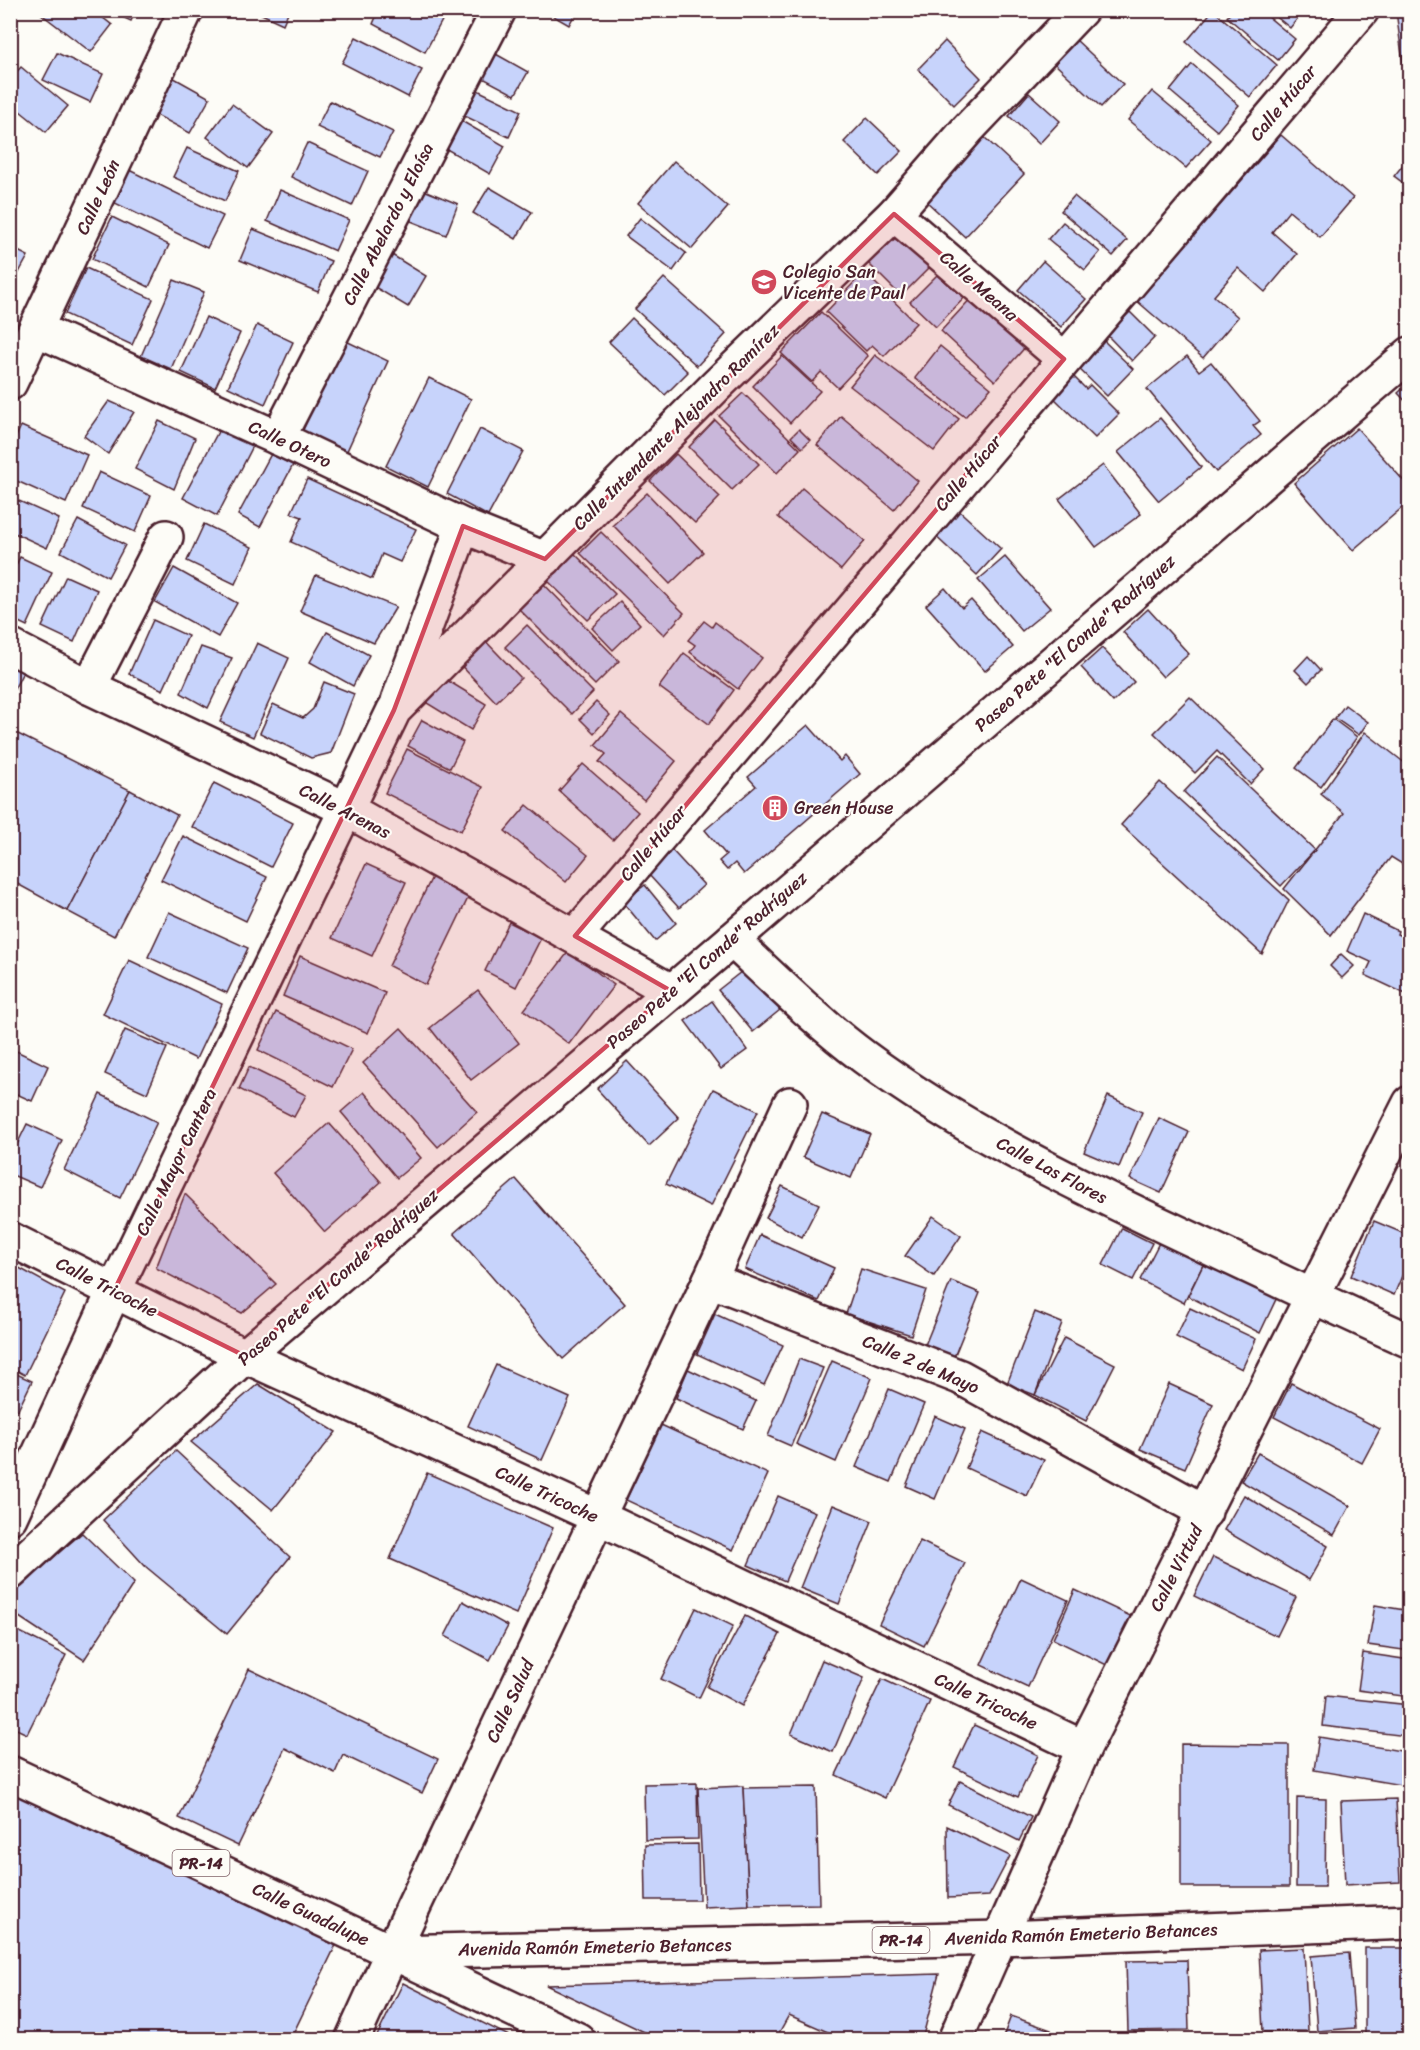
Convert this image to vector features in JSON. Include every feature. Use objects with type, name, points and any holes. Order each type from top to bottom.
[{"type":"street","name":"Calle León","points":[[10,383],[186,10]]},
{"type":"street","name":"Calle Abelardo y Eloísa","points":[[278,438],[499,10]]},
{"type":"street","name":"Calle Intendente Alejandro Ramírez","points":[[346,809],[394,710],[716,386],[894,213],[968,129],[1082,10]]},
{"type":"street","name":"Calle Húcar","points":[[575,936],[1362,10]]},
{"type":"street","name":"Calle Meana","points":[[894,213],[1064,359]]},
{"type":"street","name":"Calle Otero","points":[[36,329],[278,438],[463,526],[545,559]]},
{"type":"street","name":"Paseo Pete \"El Conde\" Rodríguez","points":[[10,1573],[245,1356],[732,940],[1410,354]]},
{"type":"street","points":[[394,710],[463,526]]},
{"type":"street","points":[[89,687],[166,537]]},
{"type":"street","name":"Calle Arenas","points":[[10,646],[89,687],[346,809],[671,991]]},
{"type":"street","name":"Calle Mayor Cantera","points":[[10,1517],[114,1291],[346,809]]},
{"type":"street","name":"Calle Las Flores","points":[[732,940],[818,1020],[864,1057],[922,1096],[1024,1157],[1093,1193],[1410,1341]]},
{"type":"street","name":"Calle Virtud","points":[[955,2040],[1084,1748],[1410,1103]]},
{"type":"street","points":[[710,1280],[790,1104]]},
{"type":"street","name":"Calle Tricoche","points":[[10,1239],[245,1356],[596,1516],[1084,1748]]},
{"type":"street","name":"Calle Salud","points":[[352,2040],[596,1516],[710,1280]]},
{"type":"street","name":"Calle 2 de Mayo","points":[[710,1280],[960,1377],[1205,1512]]},
{"type":"street","name":"Calle Guadalupe","points":[[10,1773],[578,2040]]},
{"type":"street","name":"Avenida Ramón Emeterio Betances","points":[[392,1952],[1001,1938],[1410,1922]]},
{"type":"highlighted area","points":[[894,214],[1064,359],[575,936],[671,991],[245,1356],[114,1291],[394,710],[463,526],[545,559]]},
{"type":"building","points":[[36,10],[93,10],[112,25],[91,52]]},
{"type":"building","points":[[107,10],[136,10],[131,21]]},
{"type":"building","points":[[253,10],[289,10],[283,24]]},
{"type":"building","points":[[379,10],[437,10],[445,15],[425,52],[373,24]]},
{"type":"building","points":[[543,10],[577,10],[569,25]]},
{"type":"building","points":[[1213,10],[1277,65],[1250,97],[1186,42]]},
{"type":"building","points":[[1233,10],[1260,10],[1295,39],[1278,60],[1227,17]]},
{"type":"building","points":[[1268,10],[1300,10],[1302,13],[1290,28]]},
{"type":"building","points":[[1410,10],[1410,70],[1403,63],[1396,11]]},
{"type":"building","points":[[356,37],[422,70],[408,97],[342,63]]},
{"type":"building","points":[[1075,39],[1123,84],[1101,107],[1054,63]]},
{"type":"building","points":[[945,41],[981,78],[954,105],[918,69]]},
{"type":"building","points":[[57,53],[103,74],[90,102],[43,80]]},
{"type":"building","points":[[494,53],[528,72],[515,95],[481,77]]},
{"type":"building","points":[[1192,64],[1239,105],[1217,131],[1170,91]]},
{"type":"building","points":[[21,67],[68,106],[46,132],[10,103],[10,79]]},
{"type":"building","points":[[167,74],[210,98],[190,133],[147,110]]},
{"type":"building","points":[[467,85],[521,111],[509,137],[454,111]]},
{"type":"building","points":[[1152,91],[1211,140],[1186,168],[1128,120]]},
{"type":"building","points":[[1029,93],[1060,121],[1039,144],[1009,116]]},
{"type":"building","points":[[330,101],[393,132],[380,157],[317,127]]},
{"type":"building","points":[[232,104],[273,134],[248,168],[207,137]]},
{"type":"building","points":[[451,115],[505,146],[490,174],[436,143]]},
{"type":"building","points":[[867,118],[902,151],[878,175],[844,142]]},
{"type":"building","points":[[1281,135],[1353,198],[1320,237],[1289,211],[1272,232],[1297,254],[1265,292],[1238,268],[1214,296],[1238,317],[1203,358],[1137,301]]},
{"type":"building","points":[[984,137],[1024,174],[965,237],[925,200]]},
{"type":"building","points":[[307,143],[368,171],[352,206],[291,177]]},
{"type":"building","points":[[187,148],[239,171],[225,201],[173,177]]},
{"type":"building","points":[[1410,156],[1410,188],[1394,176]]},
{"type":"building","points":[[674,161],[728,207],[692,249],[638,203]]},
{"type":"building","points":[[129,170],[223,216],[207,248],[113,202]]},
{"type":"building","points":[[414,186],[458,204],[446,235],[401,217]]},
{"type":"building","points":[[489,187],[532,212],[516,239],[473,213]]},
{"type":"building","points":[[280,190],[349,220],[335,251],[267,221]]},
{"type":"building","points":[[1074,196],[1127,240],[1113,256],[1061,211]]},
{"type":"building","points":[[112,217],[169,245],[149,287],[92,259]]},
{"type":"building","points":[[640,218],[686,253],[673,271],[626,236]]},
{"type":"building","points":[[1063,222],[1100,252],[1085,270],[1048,239]]},
{"type":"building","points":[[898,224],[936,261],[901,296],[864,259]]},
{"type":"building","points":[[253,229],[331,261],[318,292],[240,260]]},
{"type":"building","points":[[10,247],[28,256],[10,289]]},
{"type":"building","points":[[392,255],[426,276],[408,307],[373,286]]},
{"type":"building","points":[[1043,261],[1086,299],[1061,327],[1018,290]]},
{"type":"building","points":[[86,268],[153,299],[132,345],[65,314]]},
{"type":"building","points":[[944,268],[969,293],[936,327],[910,302]]},
{"type":"building","points":[[864,272],[916,323],[884,356],[872,345],[866,351],[826,312]]},
{"type":"building","points":[[664,278],[726,334],[697,366],[635,309]]},
{"type":"building","points":[[174,280],[204,292],[171,369],[141,356]]},
{"type":"building","points":[[974,295],[1028,344],[995,381],[941,331]]},
{"type":"building","points":[[821,312],[868,356],[838,388],[821,372],[812,382],[781,353]]},
{"type":"building","points":[[1130,312],[1155,337],[1132,361],[1107,335]]},
{"type":"building","points":[[206,317],[240,333],[215,388],[181,372]]},
{"type":"building","points":[[632,318],[688,372],[665,395],[609,342]]},
{"type":"building","points":[[257,325],[293,342],[265,404],[228,387]]},
{"type":"building","points":[[1101,338],[1133,369],[1107,396],[1075,365]]},
{"type":"building","points":[[344,340],[388,361],[346,453],[302,432]]},
{"type":"building","points":[[940,346],[991,388],[965,417],[915,378]]},
{"type":"building","points":[[875,355],[959,419],[934,451],[850,386]]},
{"type":"building","points":[[782,356],[820,391],[790,423],[753,386]]},
{"type":"building","points":[[1187,356],[1199,371],[1211,362],[1260,421],[1253,426],[1261,435],[1216,472],[1147,389]]},
{"type":"building","points":[[1072,375],[1086,389],[1090,385],[1119,414],[1095,438],[1052,396]]},
{"type":"building","points":[[429,378],[471,399],[428,487],[386,466]]},
{"type":"building","points":[[1410,382],[1410,406],[1398,393]]},
{"type":"building","points":[[743,393],[800,449],[777,473],[719,416]]},
{"type":"building","points":[[109,401],[134,412],[108,454],[84,436]]},
{"type":"building","points":[[841,416],[918,481],[894,510],[817,445]]},
{"type":"building","points":[[1160,418],[1201,467],[1159,501],[1118,452]]},
{"type":"building","points":[[715,420],[759,464],[732,490],[689,447]]},
{"type":"building","points":[[159,421],[195,438],[174,489],[135,469]]},
{"type":"building","points":[[21,426],[87,455],[66,503],[10,478],[10,450]]},
{"type":"building","points":[[220,428],[253,446],[217,516],[183,498]]},
{"type":"building","points":[[1357,428],[1410,488],[1410,501],[1353,550],[1294,483]]},
{"type":"building","points":[[480,429],[523,451],[488,516],[447,494]]},
{"type":"building","points":[[799,429],[810,440],[802,448],[791,437]]},
{"type":"building","points":[[271,454],[293,465],[260,527],[238,515]]},
{"type":"building","points":[[676,454],[720,497],[695,523],[650,481]]},
{"type":"building","points":[[1103,465],[1141,514],[1096,547],[1059,499]]},
{"type":"building","points":[[99,472],[151,496],[135,532],[83,508]]},
{"type":"building","points":[[307,479],[416,529],[400,562],[382,554],[372,579],[291,542],[302,517],[291,513]]},
{"type":"building","points":[[802,488],[865,541],[841,570],[778,517]]},
{"type":"building","points":[[647,493],[703,552],[670,584],[613,525]]},
{"type":"building","points":[[10,497],[59,519],[47,548],[10,531]]},
{"type":"building","points":[[954,506],[1001,549],[977,575],[930,531]]},
{"type":"building","points":[[78,520],[125,545],[108,577],[61,552]]},
{"type":"building","points":[[204,524],[252,547],[235,584],[187,561]]},
{"type":"building","points":[[601,532],[684,613],[664,635],[580,553]]},
{"type":"building","points":[[574,553],[615,594],[588,620],[547,580]]},
{"type":"building","points":[[20,557],[52,572],[27,626],[10,618],[10,577]]},
{"type":"building","points":[[1005,557],[1050,608],[1022,631],[978,580]]},
{"type":"building","points":[[174,568],[237,603],[218,637],[155,602]]},
{"type":"building","points":[[316,575],[396,607],[374,643],[300,611]]},
{"type":"building","points":[[66,576],[97,590],[74,642],[42,627]]},
{"type":"building","points":[[536,576],[619,661],[595,685],[511,601]]},
{"type":"building","points":[[945,588],[962,608],[971,600],[1013,647],[985,671],[926,605]]},
{"type":"building","points":[[620,602],[640,624],[613,650],[592,628]]},
{"type":"building","points":[[1148,609],[1189,654],[1163,677],[1123,632]]},
{"type":"building","points":[[153,620],[188,636],[163,690],[129,674]]},
{"type":"building","points":[[704,621],[712,627],[715,622],[762,658],[738,689],[690,652],[695,645],[688,640]]},
{"type":"building","points":[[527,625],[593,692],[572,714],[505,647]]},
{"type":"building","points":[[474,629],[521,678],[496,702],[449,653]]},
{"type":"building","points":[[327,632],[369,655],[353,686],[310,662]]},
{"type":"building","points":[[257,643],[289,658],[253,737],[220,722]]},
{"type":"building","points":[[201,647],[232,658],[208,708],[181,693]]},
{"type":"building","points":[[1102,648],[1134,682],[1113,702],[1081,667]]},
{"type":"building","points":[[684,653],[734,690],[709,724],[659,687]]},
{"type":"building","points":[[1308,656],[1321,670],[1308,683],[1295,670]]},
{"type":"building","points":[[10,666],[23,672],[10,697]]},
{"type":"building","points":[[437,674],[486,704],[471,730],[422,700]]},
{"type":"building","points":[[324,682],[354,694],[331,753],[311,758],[260,733],[273,704],[303,718],[313,709]]},
{"type":"building","points":[[1190,697],[1264,769],[1250,784],[1217,751],[1195,773],[1154,733]]},
{"type":"building","points":[[596,702],[610,715],[594,733],[580,719]]},
{"type":"building","points":[[1345,705],[1368,722],[1359,735],[1335,718]]},
{"type":"building","points":[[621,714],[676,761],[644,800],[599,762],[606,754],[595,745]]},
{"type":"building","points":[[1333,719],[1357,737],[1321,787],[1296,768]]},
{"type":"building","points":[[422,720],[463,742],[450,768],[408,746]]},
{"type":"building","name":"Green House","points":[[808,725],[840,761],[845,756],[860,774],[744,874],[735,863],[727,870],[719,861],[726,855],[705,830],[756,786],[748,777]]},
{"type":"building","points":[[10,730],[130,790],[67,911],[10,880]]},
{"type":"building","points":[[1365,732],[1410,767],[1410,869],[1391,857],[1331,935],[1284,889],[1344,813],[1321,794]]},
{"type":"building","points":[[407,749],[483,787],[461,831],[385,793]]},
{"type":"building","points":[[1217,757],[1315,850],[1281,886],[1184,792]]},
{"type":"building","points":[[583,764],[638,812],[613,840],[559,791]]},
{"type":"building","points":[[1160,782],[1289,900],[1262,954],[1121,825]]},
{"type":"building","points":[[214,783],[293,823],[271,867],[192,827]]},
{"type":"building","points":[[130,790],[177,815],[114,936],[67,911]]},
{"type":"building","points":[[527,805],[588,855],[566,882],[505,831]]},
{"type":"building","points":[[183,836],[267,877],[246,921],[161,880]]},
{"type":"building","points":[[668,846],[704,885],[679,908],[648,874]]},
{"type":"building","points":[[366,864],[406,882],[372,956],[332,938]]},
{"type":"building","points":[[432,877],[469,896],[426,985],[389,966]]},
{"type":"building","points":[[645,885],[676,923],[655,941],[623,902]]},
{"type":"building","points":[[169,912],[248,948],[227,993],[148,957]]},
{"type":"building","points":[[1363,914],[1398,931],[1397,934],[1410,940],[1410,996],[1365,975],[1371,962],[1347,951]]},
{"type":"building","points":[[509,922],[541,938],[516,987],[485,971]]},
{"type":"building","points":[[569,951],[614,985],[569,1044],[524,1010]]},
{"type":"building","points":[[1341,954],[1354,966],[1342,978],[1330,966]]},
{"type":"building","points":[[300,956],[385,993],[368,1033],[283,996]]},
{"type":"building","points":[[129,960],[222,1004],[196,1059],[103,1014]]},
{"type":"building","points":[[746,968],[780,1010],[753,1032],[718,990]]},
{"type":"building","points":[[478,990],[519,1043],[471,1080],[430,1028]]},
{"type":"building","points":[[712,1001],[747,1050],[721,1069],[685,1021]]},
{"type":"building","points":[[276,1012],[352,1049],[333,1087],[258,1050]]},
{"type":"building","points":[[401,1028],[477,1112],[438,1147],[363,1063]]},
{"type":"building","points":[[125,1030],[167,1048],[147,1093],[105,1074]]},
{"type":"building","points":[[10,1048],[48,1066],[32,1101],[10,1091]]},
{"type":"building","points":[[627,1061],[679,1118],[649,1146],[597,1089]]},
{"type":"building","points":[[249,1067],[306,1095],[294,1117],[239,1089]]},
{"type":"building","points":[[713,1089],[758,1111],[711,1206],[666,1184]]},
{"type":"building","points":[[364,1092],[421,1158],[397,1178],[341,1112]]},
{"type":"building","points":[[100,1094],[157,1122],[120,1198],[64,1170]]},
{"type":"building","points":[[1108,1096],[1142,1112],[1119,1167],[1084,1152]]},
{"type":"building","points":[[822,1114],[870,1134],[851,1178],[803,1157]]},
{"type":"building","points":[[1159,1118],[1189,1132],[1161,1193],[1130,1179]]},
{"type":"building","points":[[329,1123],[381,1182],[325,1232],[273,1173]]},
{"type":"building","points":[[27,1124],[62,1140],[40,1187],[10,1174],[10,1159]]},
{"type":"building","points":[[516,1179],[625,1304],[563,1359],[454,1233]]},
{"type":"building","points":[[782,1186],[819,1204],[802,1237],[766,1218]]},
{"type":"building","points":[[185,1194],[276,1284],[242,1313],[156,1268]]},
{"type":"building","points":[[933,1216],[961,1236],[934,1276],[905,1256]]},
{"type":"building","points":[[1374,1221],[1410,1236],[1410,1257],[1394,1295],[1351,1276]]},
{"type":"building","points":[[1122,1228],[1152,1243],[1133,1280],[1103,1265]]},
{"type":"building","points":[[760,1235],[834,1268],[819,1301],[745,1269]]},
{"type":"building","points":[[1162,1237],[1206,1259],[1184,1303],[1140,1280]]},
{"type":"building","points":[[1206,1259],[1278,1295],[1260,1333],[1188,1296]]},
{"type":"building","points":[[10,1263],[65,1293],[25,1375],[10,1367]]},
{"type":"building","points":[[861,1269],[926,1290],[911,1335],[846,1314]]},
{"type":"building","points":[[951,1281],[980,1293],[954,1357],[925,1345]]},
{"type":"building","points":[[1190,1308],[1256,1339],[1242,1369],[1176,1337]]},
{"type":"building","points":[[1035,1312],[1062,1323],[1035,1395],[1007,1384]]},
{"type":"building","points":[[715,1314],[783,1345],[764,1385],[697,1354]]},
{"type":"building","points":[[1064,1338],[1115,1364],[1086,1421],[1035,1395]]},
{"type":"building","points":[[799,1359],[823,1368],[791,1446],[768,1436]]},
{"type":"building","points":[[832,1361],[872,1378],[836,1462],[796,1444]]},
{"type":"building","points":[[496,1365],[570,1398],[542,1460],[468,1426]]},
{"type":"building","points":[[688,1369],[756,1401],[743,1429],[676,1398]]},
{"type":"building","points":[[10,1371],[32,1381],[17,1412],[10,1409]]},
{"type":"building","points":[[1291,1383],[1380,1429],[1362,1463],[1274,1417]]},
{"type":"building","points":[[258,1384],[336,1432],[273,1510],[191,1442]]},
{"type":"building","points":[[1169,1384],[1213,1404],[1185,1468],[1140,1449]]},
{"type":"building","points":[[889,1389],[924,1404],[891,1482],[856,1467]]},
{"type":"building","points":[[935,1416],[965,1429],[935,1499],[906,1486]]},
{"type":"building","points":[[661,1425],[768,1474],[733,1550],[626,1500]]},
{"type":"building","points":[[982,1432],[1044,1460],[1027,1496],[966,1468]]},
{"type":"building","points":[[176,1451],[290,1557],[227,1634],[145,1566],[103,1520]]},
{"type":"building","points":[[1258,1453],[1350,1506],[1334,1535],[1241,1481]]},
{"type":"building","points":[[427,1473],[553,1528],[516,1614],[390,1559]]},
{"type":"building","points":[[1244,1495],[1328,1546],[1309,1580],[1224,1530]]},
{"type":"building","points":[[778,1496],[815,1512],[785,1581],[748,1565]]},
{"type":"building","points":[[833,1505],[872,1521],[839,1604],[800,1588]]},
{"type":"building","points":[[82,1533],[134,1583],[84,1660],[10,1611],[10,1594]]},
{"type":"building","points":[[920,1541],[965,1563],[924,1646],[879,1624]]},
{"type":"building","points":[[1213,1557],[1296,1597],[1277,1636],[1194,1596]]},
{"type":"building","points":[[1021,1578],[1068,1600],[1028,1687],[981,1665]]},
{"type":"building","points":[[1075,1590],[1139,1620],[1115,1669],[1053,1639]]},
{"type":"building","points":[[463,1601],[508,1626],[490,1660],[445,1636]]},
{"type":"building","points":[[1375,1605],[1410,1611],[1410,1651],[1368,1645]]},
{"type":"building","points":[[696,1608],[733,1626],[699,1698],[661,1679]]},
{"type":"building","points":[[745,1616],[780,1634],[742,1706],[707,1687]]},
{"type":"building","points":[[10,1627],[66,1655],[27,1734],[10,1726]]},
{"type":"building","points":[[1363,1653],[1410,1660],[1410,1697],[1358,1690]]},
{"type":"building","points":[[822,1660],[864,1678],[833,1752],[791,1734]]},
{"type":"building","points":[[249,1669],[438,1759],[422,1793],[343,1755],[335,1773],[285,1748],[238,1846],[179,1818]]},
{"type":"building","points":[[882,1679],[930,1701],[885,1798],[836,1775]]},
{"type":"building","points":[[1326,1696],[1410,1705],[1407,1736],[1323,1726]]},
{"type":"building","points":[[974,1725],[1038,1755],[1018,1797],[954,1767]]},
{"type":"building","points":[[1319,1737],[1407,1752],[1401,1785],[1314,1770]]},
{"type":"building","points":[[1181,1744],[1289,1745],[1289,1887],[1181,1887]]},
{"type":"building","points":[[960,1781],[1031,1817],[1019,1841],[948,1805]]},
{"type":"building","points":[[697,1783],[698,1839],[645,1840],[644,1784]]},
{"type":"building","points":[[10,1786],[336,1945],[290,2040],[10,2040]]},
{"type":"building","points":[[743,1786],[749,1905],[704,1907],[698,1788]]},
{"type":"building","points":[[816,1787],[819,1904],[749,1905],[743,1788]]},
{"type":"building","points":[[1297,1798],[1326,1799],[1325,1887],[1296,1887]]},
{"type":"building","points":[[1396,1799],[1400,1882],[1345,1885],[1341,1801]]},
{"type":"building","points":[[947,1826],[1010,1856],[989,1896],[948,1898]]},
{"type":"building","points":[[698,1844],[699,1900],[646,1900],[645,1845]]},
{"type":"building","points":[[1304,1948],[1308,2031],[1263,2032],[1259,1950]]},
{"type":"building","points":[[1365,1948],[1410,1948],[1410,2040],[1365,2040]]},
{"type":"building","points":[[1349,1953],[1355,2028],[1317,2031],[1311,1956]]},
{"type":"building","points":[[1187,1960],[1189,2030],[1128,2031],[1126,1961]]},
{"type":"building","points":[[939,1974],[922,2040],[846,2040],[789,2015],[775,2040],[661,2040],[546,1985]]},
{"type":"building","points":[[403,1983],[517,2040],[375,2040]]},
{"type":"building","points":[[1011,2016],[1051,2030],[1047,2040],[1002,2040]]},
{"type":"place","name":"Colegio San Vicente de Paul","points":[[764,282]]},
{"type":"place","name":"Green House","points":[[775,808]]}]
